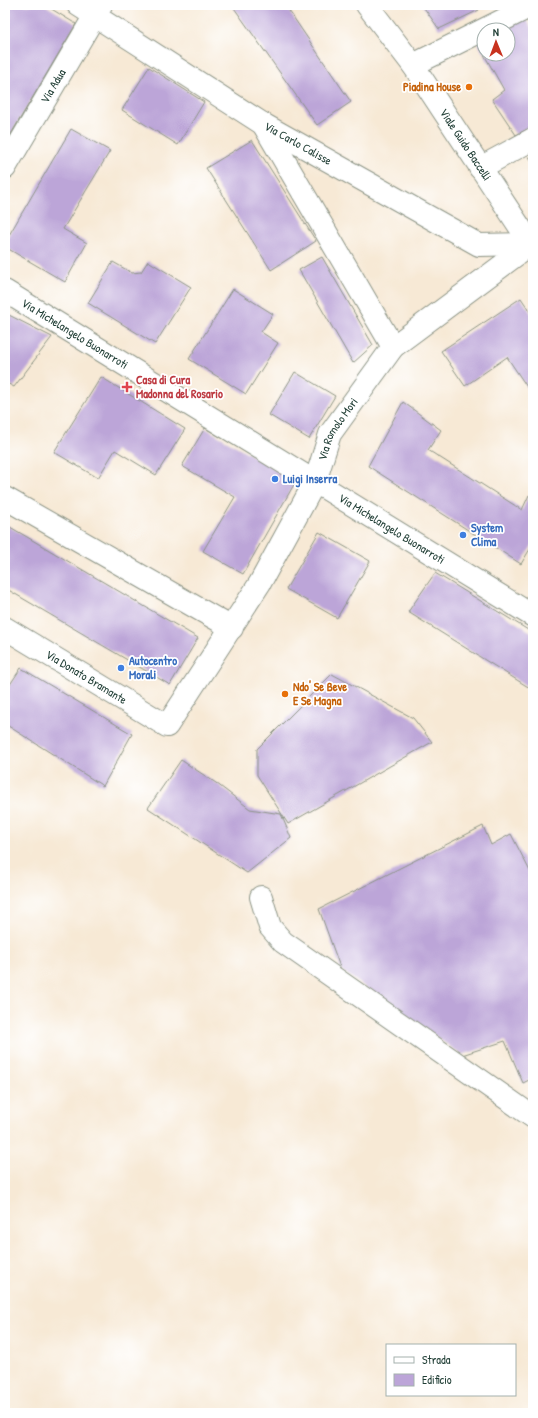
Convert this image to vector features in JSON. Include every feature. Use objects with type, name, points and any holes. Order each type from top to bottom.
[{"type":"street","name":"Viale Guido Baccelli","points":[[367,5],[413,65],[532,246]]},
{"type":"street","points":[[413,65],[533,5]]},
{"type":"street","name":"Via Carlo Calisse","points":[[92,9],[263,124],[479,244],[532,246]]},
{"type":"street","name":"Via Adua","points":[[5,168],[92,9]]},
{"type":"street","points":[[263,124],[393,347]]},
{"type":"street","points":[[480,168],[533,139]]},
{"type":"street","name":"Via Romolo Mori","points":[[167,726],[260,583],[315,482],[330,434],[393,347],[532,246]]},
{"type":"street","name":"Via Michelangelo Buonarroti","points":[[5,291],[533,616]]},
{"type":"street","points":[[5,498],[232,628]]},
{"type":"street","name":"Via Donato Bramante","points":[[5,628],[167,726]]},
{"type":"street","points":[[261,897],[270,927],[283,942],[533,1117]]},
{"type":"building","points":[[5,5],[45,5],[76,24],[8,139],[5,137]]},
{"type":"building","points":[[232,5],[285,5],[351,102],[317,125]]},
{"type":"building","points":[[422,5],[476,5],[479,10],[439,29]]},
{"type":"building","points":[[525,17],[533,30],[533,126],[516,135],[492,99],[504,90],[488,62],[516,62],[515,22]]},
{"type":"building","points":[[149,67],[204,102],[178,145],[122,110]]},
{"type":"building","points":[[71,129],[110,151],[63,229],[87,243],[65,282],[5,247],[5,242]]},
{"type":"building","points":[[252,140],[316,241],[271,270],[206,168]]},
{"type":"building","points":[[533,152],[533,163],[528,155]]},
{"type":"building","points":[[322,257],[373,345],[353,363],[299,270]]},
{"type":"building","points":[[148,261],[191,287],[155,344],[88,303],[113,262],[132,273],[141,272]]},
{"type":"building","points":[[233,289],[273,314],[261,332],[278,343],[246,394],[189,359]]},
{"type":"building","points":[[521,298],[533,316],[533,396],[507,357],[465,386],[441,351]]},
{"type":"building","points":[[5,313],[52,337],[14,387],[5,382]]},
{"type":"building","points":[[295,372],[335,396],[309,439],[269,415]]},
{"type":"building","points":[[101,377],[185,429],[156,475],[115,450],[98,478],[54,452]]},
{"type":"building","points":[[403,402],[441,430],[428,450],[522,510],[529,495],[533,498],[533,544],[521,564],[368,466]]},
{"type":"building","points":[[205,428],[296,481],[243,574],[203,551],[235,497],[182,466]]},
{"type":"building","points":[[5,524],[198,638],[170,685],[5,588]]},
{"type":"building","points":[[319,532],[370,561],[337,618],[286,589]]},
{"type":"building","points":[[435,573],[533,633],[533,690],[408,612]]},
{"type":"building","points":[[21,668],[132,734],[103,786],[5,724],[5,692]]},
{"type":"building","points":[[332,674],[413,718],[432,742],[288,824],[257,775],[257,749]]},
{"type":"building","points":[[181,760],[216,783],[250,809],[281,814],[291,838],[247,873],[148,808]]},
{"type":"building","points":[[483,826],[491,845],[511,834],[533,877],[533,1078],[523,1083],[505,1041],[462,1055],[341,970],[319,909]]},
{"type":"place","name":"Piadina House","points":[[469,87]]},
{"type":"place","name":"Casa di Cura Madonna del Rosario","points":[[127,387]]},
{"type":"place","name":"Luigi Inserra","points":[[275,479]]},
{"type":"place","name":"System Clima","points":[[463,535]]},
{"type":"place","name":"Autocentro Morali","points":[[121,668]]},
{"type":"place","name":"Ndo' Se Beve E Se Magna","points":[[285,694]]}]
